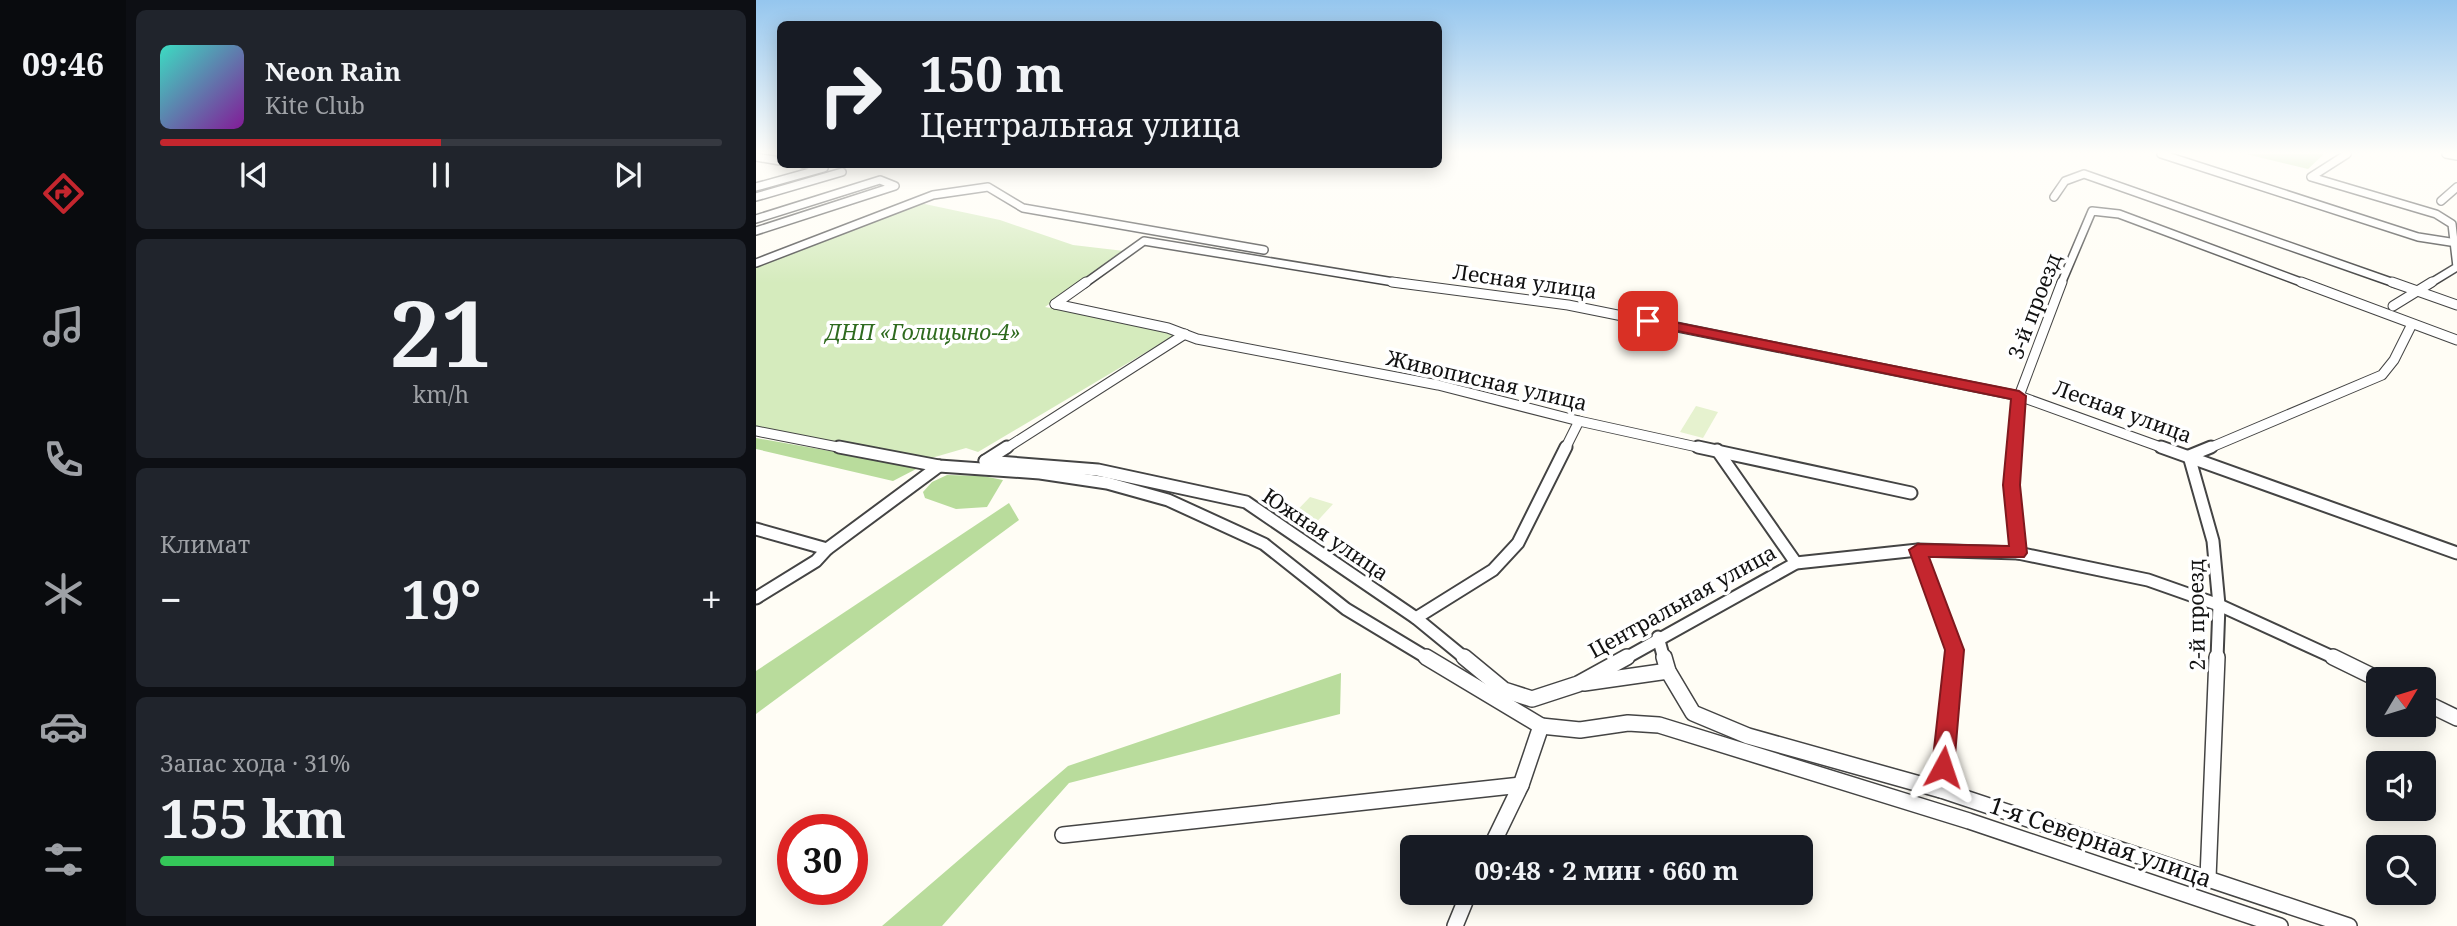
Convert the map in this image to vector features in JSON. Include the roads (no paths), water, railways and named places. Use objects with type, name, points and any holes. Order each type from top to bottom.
[{"type":"street","points":[[756,219],[825,197]]},
{"type":"street","points":[[756,231],[860,197]]},
{"type":"street","points":[[756,264],[927,197]]},
{"type":"street","points":[[1005,197],[1023,208],[1264,250]]},
{"type":"street","points":[[2150,197],[2457,305]]},
{"type":"street","points":[[2295,197],[2418,237],[2456,243]]},
{"type":"street","points":[[2379,197],[2436,214],[2452,224],[2456,243],[2457,267],[2393,306]]},
{"type":"street","points":[[2441,201],[2445,197]]},
{"type":"street","name":"3-й проезд","points":[[2018,553],[2012,485],[2019,396],[2074,250],[2092,211],[2103,210],[2412,324]]},
{"type":"street","name":"Лесная улица","points":[[1055,304],[1144,241],[1377,280],[1568,305],[2019,396],[2457,553]]},
{"type":"street","name":"Живописная улица","points":[[1055,304],[1185,334],[1438,385],[1579,421],[1911,493]]},
{"type":"street","points":[[2189,456],[2382,375],[2394,360],[2412,324],[2457,340]]},
{"type":"street","name":"Южная улица","points":[[1185,334],[985,461],[1098,470],[1246,502],[1416,618],[1504,690],[1532,699]]},
{"type":"street","points":[[1416,618],[1493,570],[1518,543],[1579,421]]},
{"type":"street","points":[[756,431],[939,466],[1040,472],[1107,483],[1168,500],[1264,544],[1346,609],[1541,726],[1521,785],[1497,835]]},
{"type":"street","points":[[1717,450],[1796,562]]},
{"type":"street","name":"2-й проезд","points":[[2189,456],[2213,541],[2219,605],[2208,878]]},
{"type":"street","points":[[756,598],[816,561],[827,549],[939,466]]},
{"type":"street","points":[[756,529],[827,549]]},
{"type":"street","points":[[1918,550],[1954,650],[1941,790]]},
{"type":"street","name":"Центральная улица","points":[[1532,699],[1577,684],[1796,562],[1918,550],[2018,553],[2107,569],[2219,605],[2366,674]]},
{"type":"street","points":[[1658,637],[1668,671],[1693,713],[1748,736],[1941,790],[2349,926]]},
{"type":"street","points":[[1577,684],[1668,671]]},
{"type":"street","points":[[2436,708],[2457,718]]},
{"type":"street","name":"1-я Северная улица","points":[[1541,726],[1580,730],[1628,723],[1660,725],[1969,821],[2280,926]]},
{"type":"street","points":[[1063,835],[1521,785]]},
{"type":"street","points":[[1455,926],[1464,905]]},
{"type":"park label","name":"ДНП «Голицыно-4»","points":[[923,332]]}]
